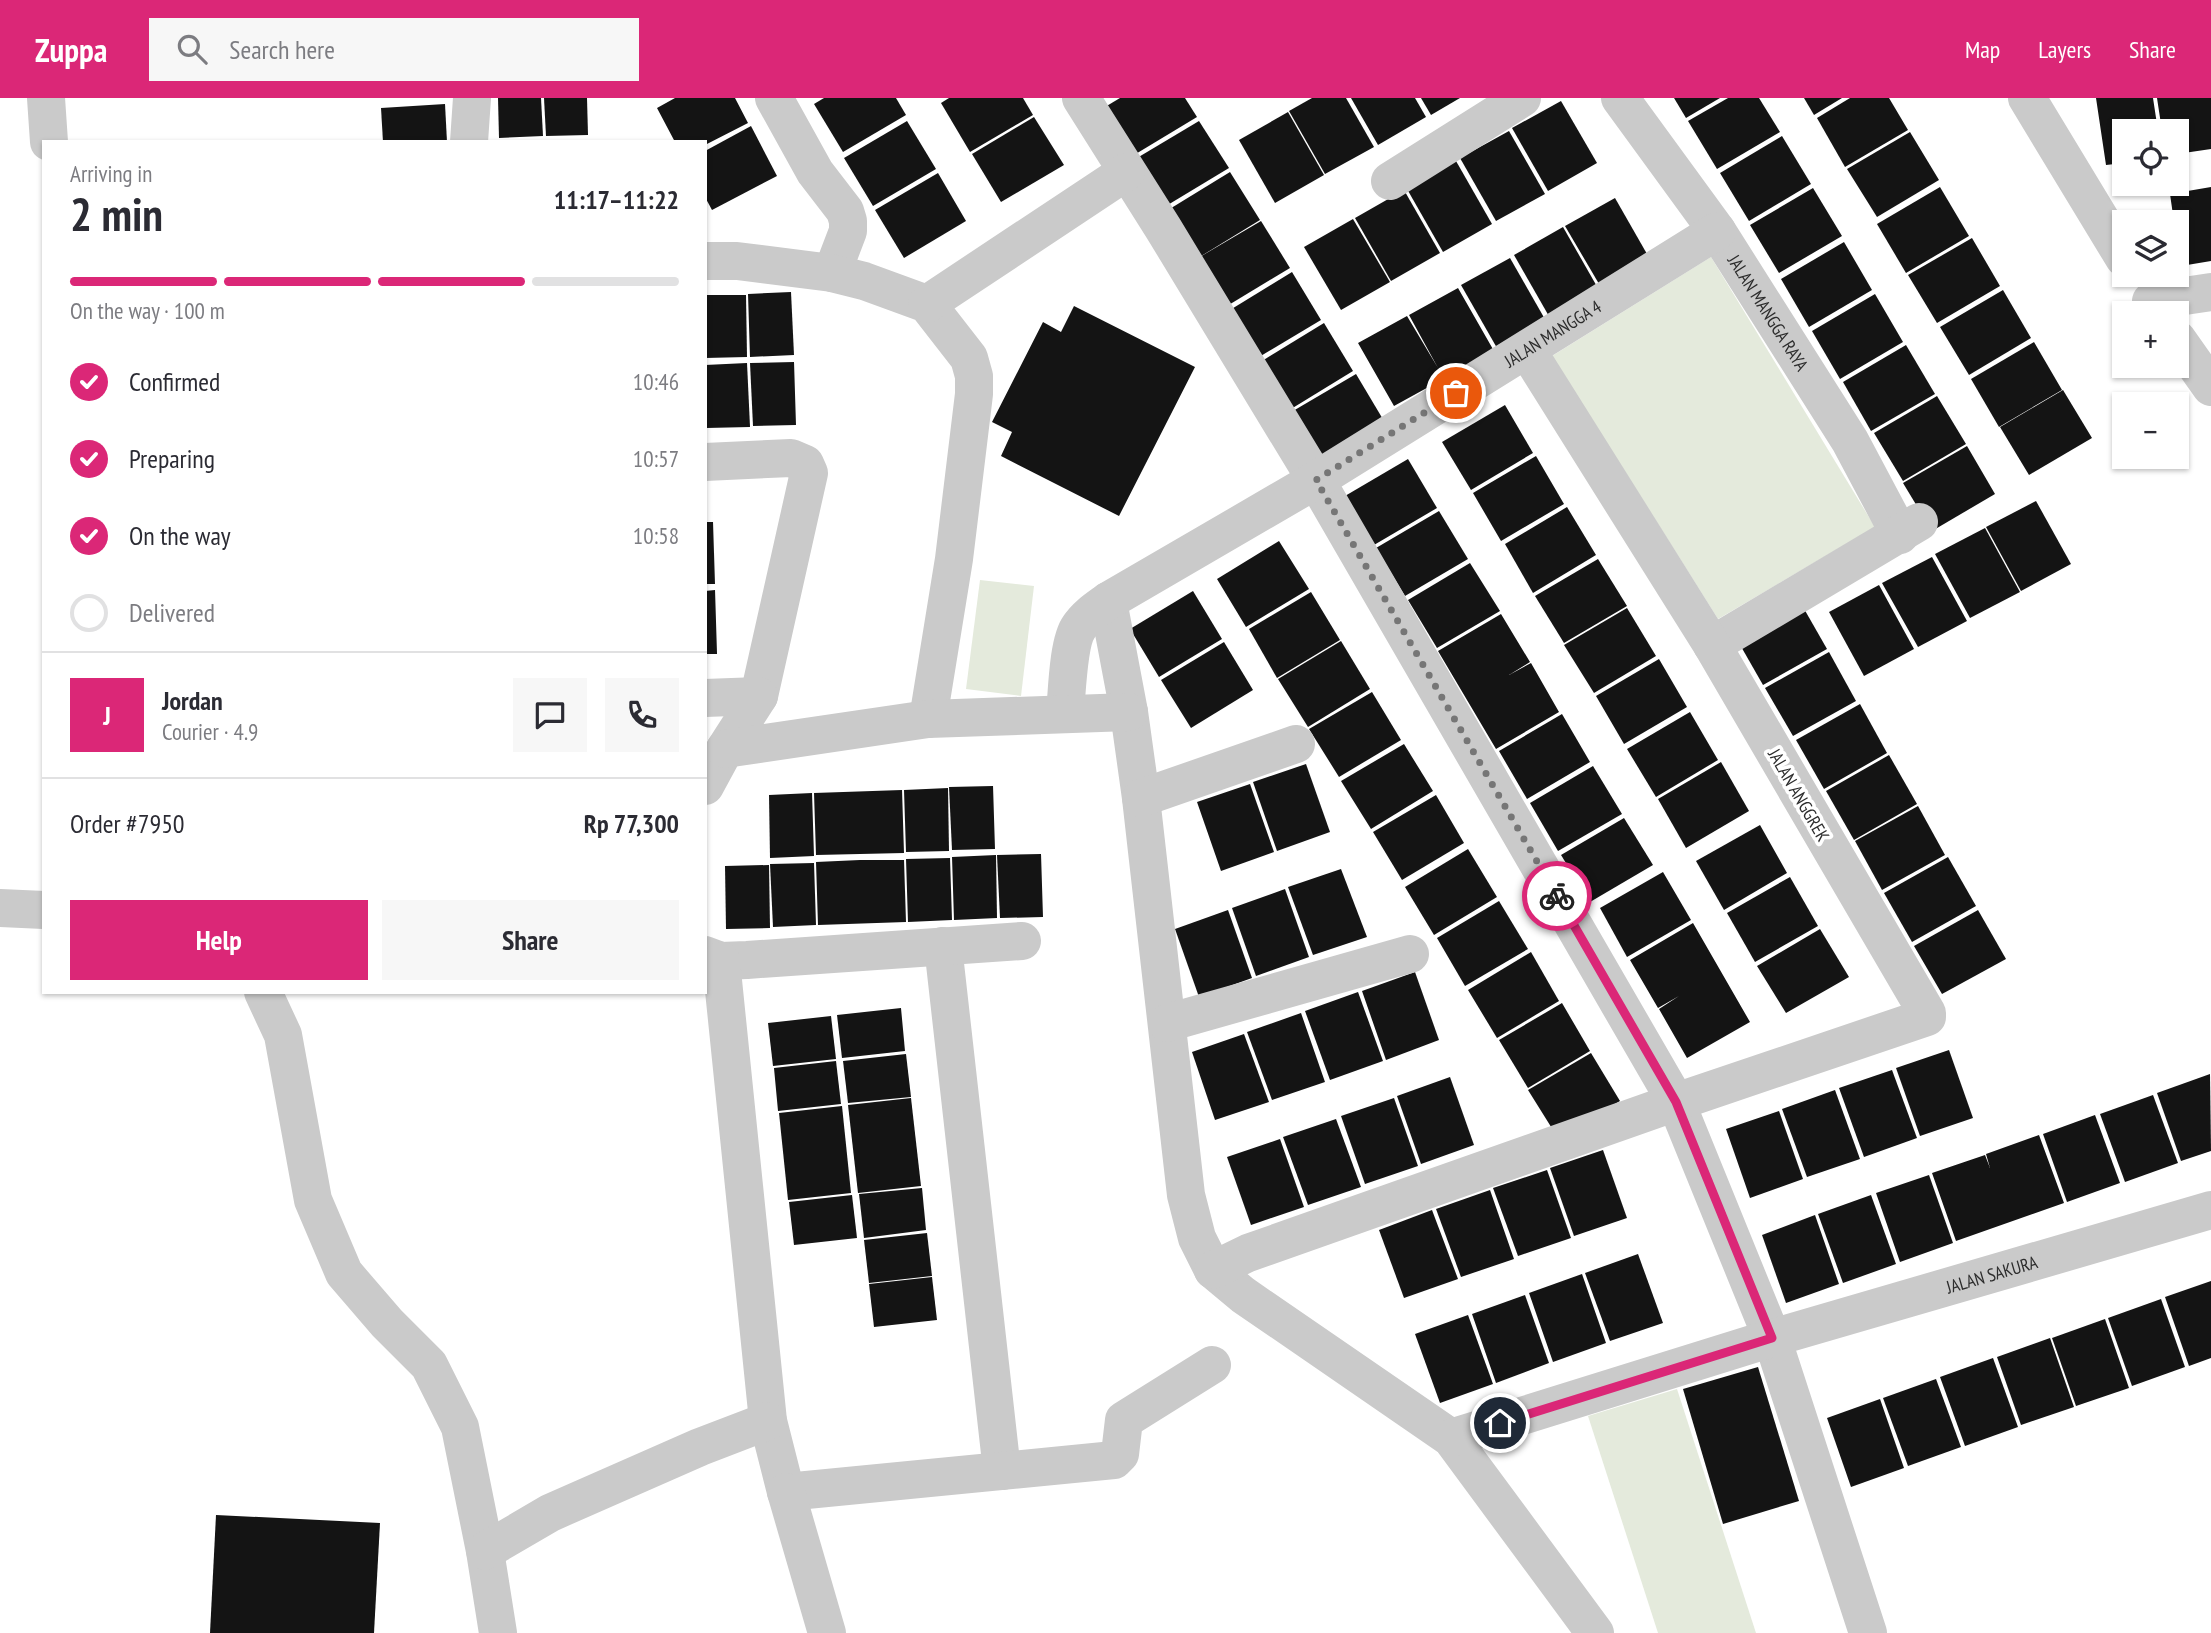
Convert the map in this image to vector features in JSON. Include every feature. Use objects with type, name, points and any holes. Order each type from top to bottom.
[{"type":"street","points":[[46,98],[50,140]]},
{"type":"street","points":[[469,140],[472,98]]},
{"type":"street","points":[[774,98],[815,172],[847,215],[848,231],[832,274]]},
{"type":"street","points":[[1081,98],[1316,480],[1676,1102],[1772,1338],[1868,1633]]},
{"type":"street","points":[[1390,181],[1522,98]]},
{"type":"street","name":"JALAN MANGGA RAYA","points":[[1620,98],[1717,231],[1909,529],[1712,645]]},
{"type":"street","points":[[2027,98],[2112,238]]},
{"type":"street","points":[[927,304],[1126,172]]},
{"type":"street","name":"JALAN MANGGA 4","points":[[1065,713],[1072,642],[1076,629],[1108,601],[1316,480],[1717,231]]},
{"type":"street","points":[[707,261],[737,261],[832,274],[864,281],[927,304],[969,358],[974,376],[974,394],[954,559],[928,719]]},
{"type":"street","points":[[2148,296],[2211,292]]},
{"type":"street","name":"JALAN ANGGREK","points":[[1527,350],[1712,645],[1927,1017],[1676,1102]]},
{"type":"street","points":[[2189,355],[2211,387]]},
{"type":"street","points":[[707,462],[791,458],[808,468],[808,479],[759,696],[707,782]]},
{"type":"street","points":[[1108,601],[1129,712],[1186,1195],[1197,1238],[1213,1270],[1243,1295],[1451,1438],[1595,1633]]},
{"type":"street","points":[[707,698],[759,696]]},
{"type":"street","points":[[725,749],[928,719],[1129,712]]},
{"type":"street","points":[[1141,798],[1296,744]]},
{"type":"street","points":[[2,903],[42,910]]},
{"type":"street","points":[[827,1633],[768,1421],[713,958],[1022,941]]},
{"type":"street","points":[[943,946],[1002,1471]]},
{"type":"street","points":[[1167,1023],[1410,954]]},
{"type":"street","points":[[263,994],[283,1035],[313,1200],[344,1273],[387,1323],[429,1365],[460,1427],[498,1633]]},
{"type":"street","points":[[1213,1270],[1261,1248],[1676,1102]]},
{"type":"street","name":"JALAN SAKURA","points":[[1451,1438],[1772,1338],[2211,1210]]},
{"type":"street","points":[[786,1492],[1114,1460],[1120,1454],[1124,1420],[1212,1365]]},
{"type":"street","points":[[485,1551],[550,1513],[699,1447],[768,1421]]},
{"type":"shaded area","points":[[1711,257],[1875,527],[1718,619],[1552,356]]},
{"type":"shaded area","points":[[980,580],[1034,586],[1021,696],[966,689]]},
{"type":"shaded area","points":[[1677,1389],[1756,1633],[1658,1633],[1588,1416]]},
{"type":"building","points":[[498,98],[541,98],[543,136],[499,138]]},
{"type":"building","points":[[544,98],[587,98],[588,135],[546,136]]},
{"type":"building","points":[[675,98],[735,98],[748,123],[707,144],[707,140],[674,140],[657,108]]},
{"type":"building","points":[[824,98],[896,98],[906,115],[843,152],[814,104]]},
{"type":"building","points":[[949,98],[1023,98],[1033,115],[970,152],[941,103]]},
{"type":"building","points":[[1120,98],[1185,98],[1197,117],[1134,155],[1105,107]]},
{"type":"building","points":[[1312,98],[1346,98],[1374,147],[1325,174],[1289,111]]},
{"type":"building","points":[[1351,98],[1415,98],[1426,117],[1378,145]]},
{"type":"building","points":[[1421,98],[1460,98],[1431,115]]},
{"type":"building","points":[[1674,98],[1720,98],[1686,118]]},
{"type":"building","points":[[1728,98],[1759,98],[1780,132],[1717,169],[1688,121]]},
{"type":"building","points":[[1804,98],[1842,98],[1814,115]]},
{"type":"building","points":[[1850,98],[1889,98],[1908,130],[1845,167],[1817,118]]},
{"type":"building","points":[[2096,98],[2153,98],[2156,119],[2112,119],[2112,164],[2106,165]]},
{"type":"building","points":[[2157,98],[2211,98],[2211,149],[2189,152],[2189,119],[2160,119]]},
{"type":"building","points":[[1561,101],[1597,163],[1548,191],[1512,128]]},
{"type":"building","points":[[445,104],[447,140],[383,140],[381,108]]},
{"type":"building","points":[[1288,112],[1324,175],[1275,203],[1239,140]]},
{"type":"building","points":[[1034,117],[1064,165],[1001,202],[972,154]]},
{"type":"building","points":[[907,121],[936,169],[873,206],[844,158]]},
{"type":"building","points":[[1199,121],[1229,168],[1166,206],[1137,158]]},
{"type":"building","points":[[751,126],[777,176],[712,210],[707,201],[707,150]]},
{"type":"building","points":[[1509,131],[1545,194],[1496,221],[1460,158]]},
{"type":"building","points":[[1910,132],[1939,180],[1877,217],[1847,169]]},
{"type":"building","points":[[1782,136],[1811,184],[1749,221],[1720,173]]},
{"type":"building","points":[[1456,161],[1492,224],[1443,252],[1407,189]]},
{"type":"building","points":[[1230,172],[1260,220],[1198,258],[1168,210]]},
{"type":"building","points":[[938,173],[966,221],[904,258],[875,210]]},
{"type":"building","points":[[1940,187],[1969,236],[1906,273],[1877,224]]},
{"type":"building","points":[[2211,187],[2211,261],[2189,265],[2189,210],[2172,210],[2170,196],[2189,196],[2189,191]]},
{"type":"building","points":[[1813,188],[1842,236],[1779,273],[1750,225]]},
{"type":"building","points":[[1404,190],[1440,253],[1391,281],[1355,218]]},
{"type":"building","points":[[1615,198],[1651,261],[1602,289],[1565,226]]},
{"type":"building","points":[[1353,219],[1390,282],[1341,310],[1304,247]]},
{"type":"building","points":[[1261,221],[1290,268],[1227,306],[1198,258]]},
{"type":"building","points":[[1563,227],[1599,290],[1550,318],[1514,255]]},
{"type":"building","points":[[1972,238],[2000,286],[1937,323],[1908,275]]},
{"type":"building","points":[[1844,242],[1872,290],[1809,327],[1781,279]]},
{"type":"building","points":[[1510,258],[1546,321],[1497,348],[1461,285]]},
{"type":"building","points":[[1292,272],[1321,320],[1259,357],[1230,310]]},
{"type":"building","points":[[1458,288],[1494,351],[1394,406],[1358,343],[1407,316],[1438,368],[1409,315]]},
{"type":"building","points":[[2003,290],[2031,338],[1969,375],[1940,327]]},
{"type":"building","points":[[791,292],[794,355],[750,357],[748,294]]},
{"type":"building","points":[[1875,294],[1903,342],[1840,379],[1812,331]]},
{"type":"building","points":[[707,295],[746,295],[747,357],[707,358]]},
{"type":"building","points":[[1074,306],[1195,367],[1119,516],[1001,456],[1012,432],[992,422],[1043,322],[1061,332]]},
{"type":"building","points":[[1324,323],[1353,371],[1291,409],[1262,361]]},
{"type":"building","points":[[2034,342],[2062,390],[1999,427],[1971,379]]},
{"type":"building","points":[[1906,345],[1935,394],[1871,431],[1843,382]]},
{"type":"building","points":[[794,362],[796,425],[753,426],[750,363]]},
{"type":"building","points":[[747,363],[750,427],[707,428],[707,365]]},
{"type":"building","points":[[1356,374],[1384,421],[1322,459],[1293,411]]},
{"type":"building","points":[[2063,390],[2092,438],[2029,475],[2000,427]]},
{"type":"building","points":[[1937,396],[1966,444],[1903,481],[1874,433]]},
{"type":"building","points":[[1505,405],[1533,453],[1471,490],[1442,442]]},
{"type":"building","points":[[1967,446],[1995,494],[1932,531],[1903,483]]},
{"type":"building","points":[[1536,456],[1564,504],[1501,541],[1473,493]]},
{"type":"building","points":[[1408,459],[1437,508],[1374,545],[1345,496]]},
{"type":"building","points":[[2036,501],[2071,564],[2021,591],[1986,527]]},
{"type":"building","points":[[1567,507],[1596,555],[1533,593],[1505,544]]},
{"type":"building","points":[[1439,511],[1468,559],[1405,596],[1376,548]]},
{"type":"building","points":[[707,522],[713,522],[715,584],[707,584]]},
{"type":"building","points":[[1985,528],[2020,592],[1970,618],[1935,554]]},
{"type":"building","points":[[1279,541],[1309,589],[1246,627],[1217,579]]},
{"type":"building","points":[[1932,557],[1967,621],[1918,647],[1882,583]]},
{"type":"building","points":[[1598,559],[1627,606],[1564,643],[1535,596]]},
{"type":"building","points":[[1470,563],[1500,611],[1437,648],[1408,600]]},
{"type":"building","points":[[1879,585],[1914,649],[1864,676],[1829,612]]},
{"type":"building","points":[[715,590],[717,654],[707,654],[707,591]]},
{"type":"building","points":[[1193,591],[1222,639],[1159,677],[1130,629]]},
{"type":"building","points":[[1311,592],[1340,640],[1277,678],[1249,629]]},
{"type":"building","points":[[1799,600],[1827,649],[1763,685],[1735,636]]},
{"type":"building","points":[[1627,608],[1656,656],[1594,693],[1564,645]]},
{"type":"building","points":[[1501,614],[1530,662],[1509,675],[1531,663],[1559,712],[1496,749],[1438,651]]},
{"type":"building","points":[[1341,641],[1370,689],[1308,727],[1278,679]]},
{"type":"building","points":[[1224,642],[1253,690],[1191,728],[1161,680]]},
{"type":"building","points":[[1829,652],[1856,701],[1793,736],[1765,688]]},
{"type":"building","points":[[1659,659],[1687,707],[1624,744],[1596,696]]},
{"type":"building","points":[[1372,692],[1401,740],[1339,777],[1309,729]]},
{"type":"building","points":[[1860,704],[1887,753],[1824,789],[1796,740]]},
{"type":"building","points":[[1690,712],[1718,760],[1656,797],[1627,749]]},
{"type":"building","points":[[1562,714],[1590,762],[1527,799],[1499,751]]},
{"type":"building","points":[[1404,744],[1433,791],[1371,829],[1341,781]]},
{"type":"building","points":[[1889,755],[1917,804],[1854,840],[1826,791]]},
{"type":"building","points":[[1721,762],[1749,811],[1686,848],[1658,799]]},
{"type":"building","points":[[1306,764],[1330,832],[1277,851],[1253,782]]},
{"type":"building","points":[[1593,766],[1622,814],[1558,851],[1530,803]]},
{"type":"building","points":[[1250,784],[1274,852],[1221,871],[1197,802]]},
{"type":"building","points":[[993,786],[995,849],[952,850],[949,787]]},
{"type":"building","points":[[948,788],[949,851],[906,852],[904,790]]},
{"type":"building","points":[[902,790],[904,853],[816,855],[814,793]]},
{"type":"building","points":[[812,793],[814,856],[770,858],[769,795]]},
{"type":"building","points":[[1436,795],[1464,843],[1402,880],[1373,832]]},
{"type":"building","points":[[1918,806],[1945,855],[1882,890],[1855,841]]},
{"type":"building","points":[[1624,818],[1653,865],[1590,902],[1561,855]]},
{"type":"building","points":[[1760,825],[1787,873],[1724,910],[1696,861]]},
{"type":"building","points":[[1468,849],[1497,897],[1434,935],[1405,887]]},
{"type":"building","points":[[1041,854],[1043,917],[1000,918],[997,855]]},
{"type":"building","points":[[996,855],[997,918],[954,920],[952,857]]},
{"type":"building","points":[[1948,857],[1976,906],[1912,942],[1884,893]]},
{"type":"building","points":[[950,858],[952,920],[908,922],[906,859]]},
{"type":"building","points":[[904,860],[906,922],[818,925],[816,862]]},
{"type":"building","points":[[814,863],[816,925],[773,927],[770,864]]},
{"type":"building","points":[[769,865],[770,928],[726,929],[725,866]]},
{"type":"building","points":[[1341,869],[1367,937],[1313,955],[1288,887]]},
{"type":"building","points":[[1663,872],[1691,920],[1627,957],[1600,908]]},
{"type":"building","points":[[1790,877],[1818,926],[1755,962],[1727,913]]},
{"type":"building","points":[[1285,889],[1309,957],[1256,976],[1232,908]]},
{"type":"building","points":[[1499,901],[1528,949],[1465,986],[1437,938]]},
{"type":"building","points":[[1228,910],[1252,978],[1199,997],[1175,929]]},
{"type":"building","points":[[1978,910],[2006,959],[1942,994],[1914,946]]},
{"type":"building","points":[[1693,923],[1750,1022],[1687,1058],[1659,1009],[1679,996],[1658,1008],[1630,960]]},
{"type":"building","points":[[1820,929],[1849,977],[1786,1013],[1757,966]]},
{"type":"building","points":[[1531,952],[1559,1001],[1497,1038],[1468,990]]},
{"type":"building","points":[[1415,972],[1439,1040],[1386,1060],[1362,991]]},
{"type":"building","points":[[1358,992],[1383,1061],[1330,1080],[1305,1011]]},
{"type":"building","points":[[1562,1003],[1590,1051],[1528,1088],[1499,1040]]},
{"type":"building","points":[[901,1008],[905,1051],[842,1058],[837,1015]]},
{"type":"building","points":[[1301,1013],[1325,1082],[1272,1100],[1247,1032]]},
{"type":"building","points":[[831,1016],[836,1059],[773,1066],[768,1023]]},
{"type":"building","points":[[1244,1034],[1269,1102],[1215,1120],[1192,1052]]},
{"type":"building","points":[[1949,1050],[1973,1118],[1920,1136],[1896,1068]]},
{"type":"building","points":[[1591,1053],[1620,1101],[1558,1138],[1528,1090]]},
{"type":"building","points":[[906,1054],[911,1097],[848,1103],[843,1061]]},
{"type":"building","points":[[836,1061],[841,1104],[778,1111],[774,1068]]},
{"type":"building","points":[[1892,1070],[1917,1138],[1864,1157],[1839,1088]]},
{"type":"building","points":[[2210,1074],[2211,1151],[2181,1161],[2157,1093]]},
{"type":"building","points":[[1450,1077],[1474,1145],[1421,1164],[1397,1096]]},
{"type":"building","points":[[1835,1090],[1860,1159],[1807,1177],[1782,1109]]},
{"type":"building","points":[[2153,1095],[2178,1163],[2125,1182],[2100,1114]]},
{"type":"building","points":[[911,1098],[921,1186],[858,1193],[848,1105]]},
{"type":"building","points":[[1394,1098],[1418,1166],[1365,1184],[1341,1116]]},
{"type":"building","points":[[842,1106],[851,1193],[788,1200],[779,1113]]},
{"type":"building","points":[[1779,1111],[1803,1179],[1750,1198],[1726,1129]]},
{"type":"building","points":[[2095,1115],[2120,1183],[2067,1202],[2043,1134]]},
{"type":"building","points":[[1336,1119],[1361,1187],[1308,1205],[1283,1137]]},
{"type":"building","points":[[2039,1135],[2064,1203],[1956,1241],[1932,1173],[1985,1155],[1990,1168],[1986,1154]]},
{"type":"building","points":[[1280,1139],[1304,1207],[1251,1225],[1227,1157]]},
{"type":"building","points":[[1603,1150],[1627,1218],[1574,1236],[1550,1168]]},
{"type":"building","points":[[1547,1170],[1571,1238],[1518,1256],[1493,1188]]},
{"type":"building","points":[[1929,1175],[1953,1243],[1900,1262],[1876,1193]]},
{"type":"building","points":[[922,1188],[926,1230],[864,1238],[859,1194]]},
{"type":"building","points":[[1490,1190],[1514,1259],[1461,1277],[1436,1209]]},
{"type":"building","points":[[852,1195],[857,1238],[794,1245],[789,1202]]},
{"type":"building","points":[[1871,1195],[1896,1264],[1843,1283],[1818,1214]]},
{"type":"building","points":[[1432,1210],[1458,1279],[1404,1298],[1379,1230]]},
{"type":"building","points":[[1815,1215],[1839,1284],[1786,1303],[1762,1235]]},
{"type":"building","points":[[927,1233],[932,1276],[869,1283],[864,1240]]},
{"type":"building","points":[[1638,1254],[1663,1323],[1610,1341],[1585,1273]]},
{"type":"building","points":[[1582,1274],[1606,1343],[1553,1362],[1529,1293]]},
{"type":"building","points":[[932,1277],[937,1320],[874,1327],[869,1284]]},
{"type":"building","points":[[2211,1281],[2211,1358],[2189,1366],[2165,1297]]},
{"type":"building","points":[[1525,1295],[1549,1363],[1496,1383],[1472,1314]]},
{"type":"building","points":[[2161,1299],[2185,1367],[2132,1386],[2108,1318]]},
{"type":"building","points":[[1468,1315],[1493,1384],[1440,1403],[1415,1334]]},
{"type":"building","points":[[2105,1319],[2129,1388],[2076,1406],[2052,1338]]},
{"type":"building","points":[[2050,1338],[2074,1407],[2021,1425],[1997,1357]]},
{"type":"building","points":[[1993,1358],[2018,1427],[1965,1446],[1940,1377]]},
{"type":"building","points":[[1758,1367],[1799,1501],[1723,1524],[1683,1389]]},
{"type":"building","points":[[1936,1379],[1961,1447],[1908,1466],[1883,1398]]},
{"type":"building","points":[[1880,1399],[1904,1468],[1851,1487],[1827,1418]]},
{"type":"building","points":[[216,1515],[380,1523],[374,1633],[210,1633]]},
{"type":"way so far","points":[[1456,393],[1316,480],[1557,896]]},
{"type":"route","points":[[1500,1423],[1772,1338],[1676,1102],[1557,896]]}]
